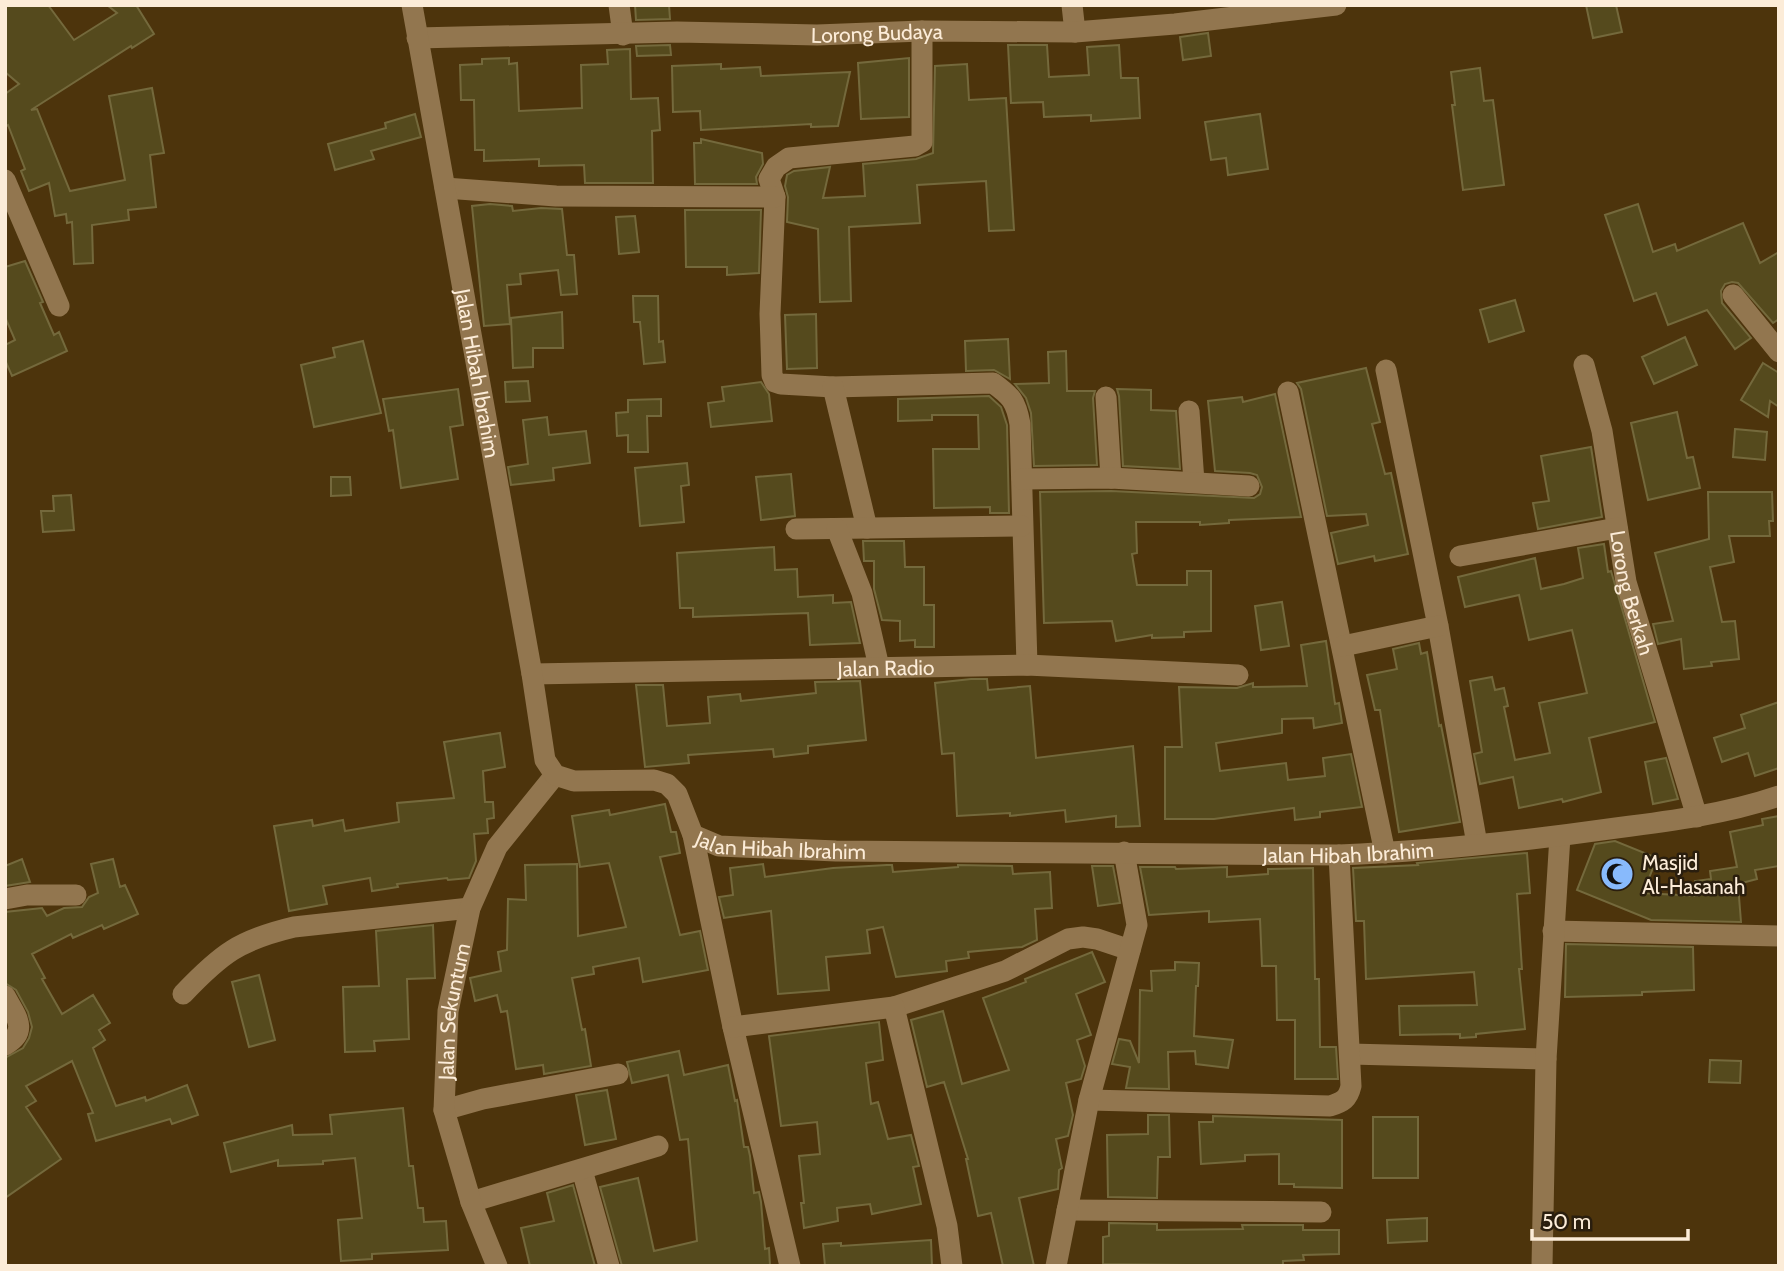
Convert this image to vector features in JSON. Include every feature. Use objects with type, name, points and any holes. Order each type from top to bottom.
[{"type":"street","name":"Jalan Hibah Ibrahim","points":[[412,5],[532,674],[545,760],[555,775],[574,781],[654,780],[667,784],[677,794],[693,835],[719,846],[836,850],[1339,855],[1385,853],[1560,836],[1697,817],[1779,796]]},
{"type":"street","points":[[619,5],[622,35]]},
{"type":"street","points":[[1072,5],[1075,32]]},
{"type":"street","name":"Lorong Budaya","points":[[417,38],[689,32],[817,35],[922,31],[1075,32],[1175,24],[1336,5]]},
{"type":"street","points":[[922,31],[922,142],[915,146],[789,158],[776,167],[769,179],[775,197],[770,314],[772,375],[775,382],[782,384],[833,387],[993,383],[1009,394],[1017,408],[1020,424],[1027,665]]},
{"type":"street","points":[[5,180],[59,306]]},
{"type":"street","points":[[446,188],[556,196],[775,197]]},
{"type":"street","points":[[1733,295],[1779,352]]},
{"type":"street","name":"Lorong Berkah","points":[[1584,365],[1602,431],[1626,582],[1697,817]]},
{"type":"street","points":[[1386,370],[1438,626],[1477,844]]},
{"type":"street","points":[[833,387],[867,528]]},
{"type":"street","points":[[1288,391],[1385,853]]},
{"type":"street","points":[[1106,397],[1111,478]]},
{"type":"street","points":[[1189,411],[1194,482]]},
{"type":"street","points":[[1022,479],[1111,478],[1249,485]]},
{"type":"street","points":[[796,529],[1021,526]]},
{"type":"street","points":[[1461,556],[1616,528]]},
{"type":"street","points":[[837,529],[862,593],[879,667]]},
{"type":"street","points":[[1343,646],[1438,626]]},
{"type":"street","name":"Jalan Radio","points":[[532,674],[1027,665],[1238,675]]},
{"type":"street","name":"Jalan Sekuntum","points":[[497,1266],[471,1202],[444,1110],[448,1011],[470,908],[497,847],[555,775]]},
{"type":"street","points":[[693,835],[733,1027],[790,1266]]},
{"type":"street","points":[[1542,1266],[1546,1059],[1560,836]]},
{"type":"street","points":[[1056,1266],[1089,1100],[1137,925],[1124,852]]},
{"type":"street","points":[[1089,1100],[1330,1106],[1349,1097],[1350,1054],[1339,855]]},
{"type":"street","points":[[5,899],[27,895],[76,895]]},
{"type":"street","points":[[183,994],[214,963],[246,942],[268,933],[294,927],[470,908]]},
{"type":"street","points":[[1553,931],[1779,936]]},
{"type":"street","points":[[733,1027],[894,1007],[1005,971],[1068,939],[1097,939],[1130,950]]},
{"type":"street","points":[[5,996],[18,1019],[19,1030],[15,1040],[5,1045]]},
{"type":"street","points":[[894,1007],[947,1226],[952,1266]]},
{"type":"street","points":[[1350,1054],[1546,1059]]},
{"type":"street","points":[[444,1110],[482,1099],[618,1074]]},
{"type":"street","points":[[471,1202],[658,1146]]},
{"type":"street","points":[[582,1170],[608,1266]]},
{"type":"street","points":[[1067,1210],[1321,1212]]},
{"type":"building","points":[[5,5],[48,5],[74,40],[117,13],[107,5],[136,5],[154,34],[31,110],[37,109],[70,191],[125,180],[109,96],[152,88],[164,153],[150,155],[156,207],[128,210],[129,220],[92,225],[93,263],[74,264],[72,222],[67,223],[66,214],[55,216],[49,183],[29,191],[21,171],[25,169],[8,125],[5,127],[5,94],[19,84],[5,72]]},
{"type":"building","points":[[635,5],[669,5],[670,19],[636,20]]},
{"type":"building","points":[[1586,5],[1616,5],[1622,32],[1593,38]]},
{"type":"building","points":[[1208,33],[1211,56],[1183,60],[1180,37]]},
{"type":"building","points":[[670,45],[671,55],[637,56],[636,46]]},
{"type":"building","points":[[1008,45],[1047,45],[1049,77],[1089,75],[1087,47],[1119,45],[1121,78],[1138,78],[1140,118],[1091,121],[1091,115],[1044,117],[1043,102],[1011,103]]},
{"type":"building","points":[[630,49],[631,99],[658,98],[660,130],[652,131],[653,183],[585,183],[584,165],[539,166],[539,159],[484,161],[484,150],[475,150],[474,100],[461,100],[460,65],[482,64],[482,59],[509,58],[509,64],[517,63],[519,111],[582,108],[581,65],[608,64],[607,50]]},
{"type":"building","points":[[909,58],[909,117],[861,119],[858,63]]},
{"type":"building","points":[[721,64],[721,69],[760,67],[761,76],[850,72],[838,126],[811,127],[811,124],[701,130],[700,111],[673,112],[672,66]]},
{"type":"building","points":[[967,64],[969,100],[1006,98],[1014,230],[989,231],[986,181],[917,185],[920,223],[849,227],[851,301],[820,302],[818,229],[787,222],[787,175],[794,171],[830,167],[823,198],[865,196],[863,164],[916,159],[933,153],[935,66]]},
{"type":"building","points":[[1480,68],[1484,101],[1493,100],[1504,185],[1463,190],[1452,105],[1455,105],[1451,72]]},
{"type":"building","points":[[415,114],[421,137],[371,151],[374,159],[335,170],[328,144],[386,128],[385,123]]},
{"type":"building","points":[[1260,114],[1268,169],[1228,175],[1226,158],[1211,160],[1205,122]]},
{"type":"building","points":[[701,139],[762,153],[763,164],[756,177],[757,184],[695,184],[694,143],[701,143]]},
{"type":"building","points":[[1638,204],[1653,252],[1675,244],[1677,251],[1743,223],[1760,263],[1779,252],[1779,319],[1773,323],[1738,283],[1725,284],[1721,291],[1722,303],[1751,338],[1735,349],[1707,310],[1668,325],[1656,293],[1634,301],[1605,215]]},
{"type":"building","points":[[472,206],[512,206],[513,211],[562,209],[567,255],[574,255],[577,294],[561,295],[558,270],[520,274],[521,284],[507,285],[510,324],[484,326]]},
{"type":"building","points":[[685,210],[761,210],[759,273],[727,275],[727,267],[686,267]]},
{"type":"building","points":[[635,216],[639,252],[619,254],[616,217]]},
{"type":"building","points":[[25,261],[54,335],[59,332],[67,351],[12,376],[5,360],[5,345],[15,340],[5,317],[5,267]]},
{"type":"building","points":[[633,296],[658,296],[659,342],[663,341],[665,362],[644,364],[640,322],[634,322]]},
{"type":"building","points":[[1515,300],[1524,331],[1489,342],[1480,310]]},
{"type":"building","points":[[562,312],[563,348],[533,348],[533,367],[513,368],[511,318]]},
{"type":"building","points":[[816,314],[817,368],[787,369],[785,315]]},
{"type":"building","points":[[1685,337],[1697,365],[1654,384],[1642,357]]},
{"type":"building","points":[[1008,339],[1010,379],[994,370],[966,371],[965,341]]},
{"type":"building","points":[[363,341],[381,413],[314,427],[301,365],[335,357],[333,348]]},
{"type":"building","points":[[1066,351],[1067,391],[1095,391],[1093,398],[1097,465],[1034,466],[1031,413],[1026,398],[1015,384],[1049,383],[1048,352]]},
{"type":"building","points":[[1763,363],[1779,373],[1779,407],[1770,401],[1768,417],[1741,400]]},
{"type":"building","points":[[1366,368],[1380,422],[1372,424],[1385,474],[1391,473],[1408,554],[1375,561],[1374,556],[1338,564],[1331,533],[1368,525],[1366,514],[1327,516],[1301,389],[1297,383]]},
{"type":"building","points":[[528,381],[530,401],[506,402],[505,382]]},
{"type":"building","points":[[761,382],[769,394],[772,421],[711,427],[708,403],[724,401],[722,387]]},
{"type":"building","points":[[458,389],[463,425],[450,427],[458,479],[401,488],[393,430],[389,431],[383,399]]},
{"type":"building","points":[[1117,389],[1151,390],[1151,410],[1176,411],[1180,469],[1123,466]]},
{"type":"building","points":[[1275,394],[1301,517],[1229,520],[1229,523],[1200,525],[1200,522],[1136,522],[1137,553],[1132,554],[1137,585],[1187,585],[1187,571],[1211,571],[1211,631],[1184,632],[1184,637],[1152,638],[1152,635],[1116,641],[1112,621],[1044,623],[1040,492],[1111,491],[1254,498],[1260,494],[1262,487],[1257,475],[1215,471],[1208,401],[1242,397],[1243,402]]},
{"type":"building","points":[[989,396],[1001,407],[1007,425],[1009,513],[990,513],[990,507],[934,508],[933,449],[979,449],[978,415],[932,415],[932,420],[898,421],[898,399]]},
{"type":"building","points":[[661,399],[661,416],[647,416],[648,452],[628,452],[628,435],[617,436],[616,413],[628,412],[628,400]]},
{"type":"building","points":[[1677,412],[1687,458],[1693,457],[1700,488],[1648,500],[1631,423]]},
{"type":"building","points":[[547,417],[549,435],[586,431],[590,463],[553,468],[554,480],[511,485],[508,467],[528,464],[523,420]]},
{"type":"building","points":[[1735,429],[1767,432],[1765,460],[1733,457]]},
{"type":"building","points":[[1591,447],[1602,517],[1538,529],[1533,503],[1549,501],[1541,456]]},
{"type":"building","points":[[687,463],[689,485],[681,486],[684,522],[640,526],[635,468]]},
{"type":"building","points":[[791,474],[795,516],[761,520],[756,477]]},
{"type":"building","points":[[331,477],[350,477],[351,495],[331,496]]},
{"type":"building","points":[[1708,492],[1772,492],[1773,521],[1769,521],[1770,536],[1729,536],[1734,562],[1710,567],[1722,622],[1735,621],[1739,659],[1684,669],[1681,639],[1658,644],[1653,624],[1673,621],[1655,553],[1709,539]]},
{"type":"building","points":[[71,495],[74,530],[43,532],[41,511],[54,511],[53,496]]},
{"type":"building","points":[[863,541],[904,541],[905,567],[924,567],[924,605],[934,605],[934,647],[915,647],[915,640],[900,641],[900,621],[882,620],[874,589],[874,561],[864,561]]},
{"type":"building","points":[[1604,544],[1608,572],[1611,571],[1655,722],[1589,738],[1601,792],[1563,802],[1562,799],[1519,808],[1513,777],[1480,784],[1474,754],[1482,752],[1470,681],[1492,677],[1495,690],[1504,688],[1508,706],[1504,707],[1515,760],[1550,753],[1539,703],[1587,693],[1572,630],[1529,640],[1519,595],[1465,607],[1458,577],[1535,558],[1541,589],[1564,584],[1583,578],[1578,548]]},
{"type":"building","points":[[774,547],[775,570],[797,569],[798,597],[833,595],[833,603],[851,602],[860,643],[810,645],[808,613],[693,617],[693,608],[680,608],[677,553]]},
{"type":"building","points":[[1282,602],[1289,646],[1261,650],[1255,606]]},
{"type":"building","points":[[1326,641],[1335,704],[1339,703],[1342,723],[1314,728],[1313,718],[1282,719],[1282,733],[1216,743],[1220,771],[1286,763],[1288,780],[1325,776],[1323,758],[1351,754],[1362,807],[1320,812],[1320,817],[1295,820],[1294,808],[1214,819],[1165,819],[1165,747],[1182,747],[1179,687],[1237,688],[1253,683],[1253,687],[1307,686],[1301,645]]},
{"type":"building","points":[[1419,643],[1421,654],[1427,652],[1439,726],[1441,725],[1460,822],[1399,832],[1380,710],[1375,710],[1367,675],[1397,669],[1393,649]]},
{"type":"building","points":[[987,679],[988,690],[1030,686],[1036,758],[1133,746],[1140,826],[1116,827],[1116,816],[1066,822],[1065,810],[1010,816],[1010,813],[957,816],[954,753],[942,754],[935,683]]},
{"type":"building","points":[[860,681],[866,740],[808,746],[808,753],[774,757],[773,749],[688,755],[689,763],[645,767],[636,685],[663,685],[667,726],[710,723],[708,697],[740,694],[741,701],[816,693],[815,682]]},
{"type":"building","points":[[1779,702],[1779,768],[1755,776],[1748,753],[1722,762],[1714,738],[1745,728],[1741,715]]},
{"type":"building","points":[[500,733],[505,767],[483,771],[485,802],[493,802],[494,818],[487,819],[488,833],[474,834],[476,861],[469,878],[397,884],[398,887],[372,891],[370,878],[323,886],[327,904],[289,911],[274,826],[312,820],[313,826],[343,820],[345,831],[399,822],[397,803],[454,798],[444,742]]},
{"type":"building","points":[[1666,758],[1678,799],[1653,804],[1645,762]]},
{"type":"building","points":[[665,804],[671,832],[676,832],[680,853],[660,857],[680,935],[700,931],[708,970],[643,982],[639,958],[593,967],[594,974],[572,978],[591,1066],[544,1074],[543,1065],[516,1069],[507,1011],[501,1012],[497,995],[475,1001],[470,978],[501,971],[498,952],[507,950],[508,899],[526,900],[525,865],[577,864],[578,936],[626,927],[609,863],[580,867],[572,816],[609,810],[610,815]]},
{"type":"building","points":[[1779,816],[1779,866],[1755,870],[1757,879],[1738,884],[1741,922],[1651,920],[1577,890],[1595,844],[1615,841],[1657,858],[1643,893],[1697,896],[1695,881],[1711,879],[1710,871],[1737,867],[1730,832],[1763,825],[1762,819]]},
{"type":"building","points":[[1527,853],[1530,893],[1517,894],[1522,969],[1519,969],[1525,1029],[1460,1038],[1460,1034],[1400,1035],[1399,1006],[1477,1005],[1474,972],[1366,979],[1364,921],[1356,921],[1353,868],[1418,865],[1417,863]]},
{"type":"building","points":[[22,859],[30,882],[5,886],[5,866]]},
{"type":"building","points":[[113,859],[120,887],[125,885],[138,914],[104,929],[102,925],[73,938],[71,934],[32,954],[45,978],[42,979],[62,1014],[93,995],[110,1023],[99,1030],[105,1040],[93,1048],[116,1106],[145,1097],[146,1101],[187,1085],[198,1115],[172,1124],[170,1119],[96,1141],[88,1114],[93,1113],[72,1061],[26,1086],[36,1101],[26,1107],[61,1159],[5,1198],[5,1058],[23,1048],[32,1027],[28,1012],[16,990],[5,983],[5,912],[42,908],[47,916],[64,908],[82,907],[89,897],[98,893],[91,864]]},
{"type":"building","points":[[763,864],[765,877],[833,868],[887,865],[892,865],[893,872],[958,865],[1012,866],[1013,874],[1050,872],[1052,908],[1035,909],[1037,940],[1022,947],[968,952],[969,958],[946,961],[947,971],[896,977],[883,927],[867,930],[870,953],[826,957],[829,990],[778,994],[771,911],[724,918],[719,897],[733,895],[730,868]]},
{"type":"building","points":[[1092,866],[1113,866],[1120,903],[1098,906]]},
{"type":"building","points":[[1140,867],[1227,867],[1227,877],[1268,874],[1268,869],[1313,868],[1315,979],[1319,979],[1320,1047],[1336,1047],[1338,1079],[1295,1079],[1295,1020],[1277,1020],[1276,966],[1262,966],[1260,919],[1209,922],[1209,911],[1149,915]]},
{"type":"building","points":[[433,925],[435,978],[407,979],[409,1039],[374,1041],[375,1051],[345,1052],[343,987],[379,986],[376,931]]},
{"type":"building","points":[[1566,944],[1693,947],[1694,990],[1642,992],[1642,995],[1565,997]]},
{"type":"building","points":[[1092,952],[1105,982],[1076,994],[1091,1035],[1077,1040],[1085,1066],[1081,1079],[1066,1083],[1073,1115],[1068,1136],[1056,1139],[1062,1168],[1059,1170],[1058,1189],[1019,1198],[1034,1266],[1003,1266],[991,1213],[978,1216],[968,1159],[944,1082],[927,1087],[911,1020],[943,1011],[962,1084],[1009,1070],[983,998]]},
{"type":"building","points":[[1175,962],[1199,963],[1194,1036],[1233,1040],[1228,1068],[1196,1064],[1195,1051],[1168,1052],[1169,1089],[1126,1088],[1130,1067],[1112,1064],[1119,1039],[1130,1041],[1139,1063],[1140,990],[1152,991],[1151,971],[1175,970]]},
{"type":"building","points":[[259,975],[275,1040],[249,1047],[232,982]]},
{"type":"building","points":[[879,1022],[883,1060],[866,1063],[871,1104],[878,1102],[888,1139],[911,1135],[919,1166],[913,1167],[921,1204],[872,1214],[870,1204],[837,1208],[838,1221],[804,1228],[799,1156],[820,1154],[817,1122],[781,1126],[769,1036]]},
{"type":"building","points":[[679,1051],[684,1075],[728,1065],[735,1101],[737,1100],[744,1147],[748,1147],[750,1156],[754,1193],[759,1192],[765,1249],[769,1248],[770,1266],[622,1266],[600,1187],[638,1178],[654,1251],[697,1241],[688,1139],[680,1140],[668,1075],[632,1083],[627,1062]]},
{"type":"building","points":[[1710,1060],[1741,1061],[1740,1083],[1709,1082]]},
{"type":"building","points":[[607,1090],[616,1139],[585,1145],[576,1095]]},
{"type":"building","points":[[403,1108],[409,1166],[413,1166],[418,1208],[423,1208],[424,1222],[446,1221],[448,1250],[372,1254],[372,1259],[341,1261],[338,1220],[362,1218],[355,1158],[323,1161],[323,1164],[278,1166],[278,1160],[231,1172],[224,1143],[292,1125],[293,1135],[332,1134],[330,1115]]},
{"type":"building","points":[[1148,1115],[1169,1115],[1170,1157],[1158,1157],[1157,1198],[1108,1197],[1107,1135],[1148,1134]]},
{"type":"building","points":[[1213,1116],[1342,1120],[1342,1188],[1279,1184],[1279,1154],[1245,1155],[1245,1161],[1201,1164],[1199,1122],[1213,1122]]},
{"type":"building","points":[[1373,1117],[1418,1117],[1418,1178],[1373,1178]]},
{"type":"building","points":[[573,1185],[595,1266],[530,1266],[521,1228],[554,1221],[547,1193]]},
{"type":"building","points":[[1427,1218],[1427,1241],[1388,1243],[1387,1220]]},
{"type":"building","points":[[1109,1223],[1157,1224],[1157,1230],[1303,1225],[1303,1230],[1339,1230],[1339,1254],[1303,1255],[1304,1260],[1283,1261],[1283,1266],[1103,1264],[1103,1237],[1109,1236]]},
{"type":"building","points":[[931,1240],[932,1266],[825,1266],[823,1244],[841,1243],[841,1246]]},
{"type":"place","name":"Masjid Al-Hasanah","points":[[1617,874]]}]
